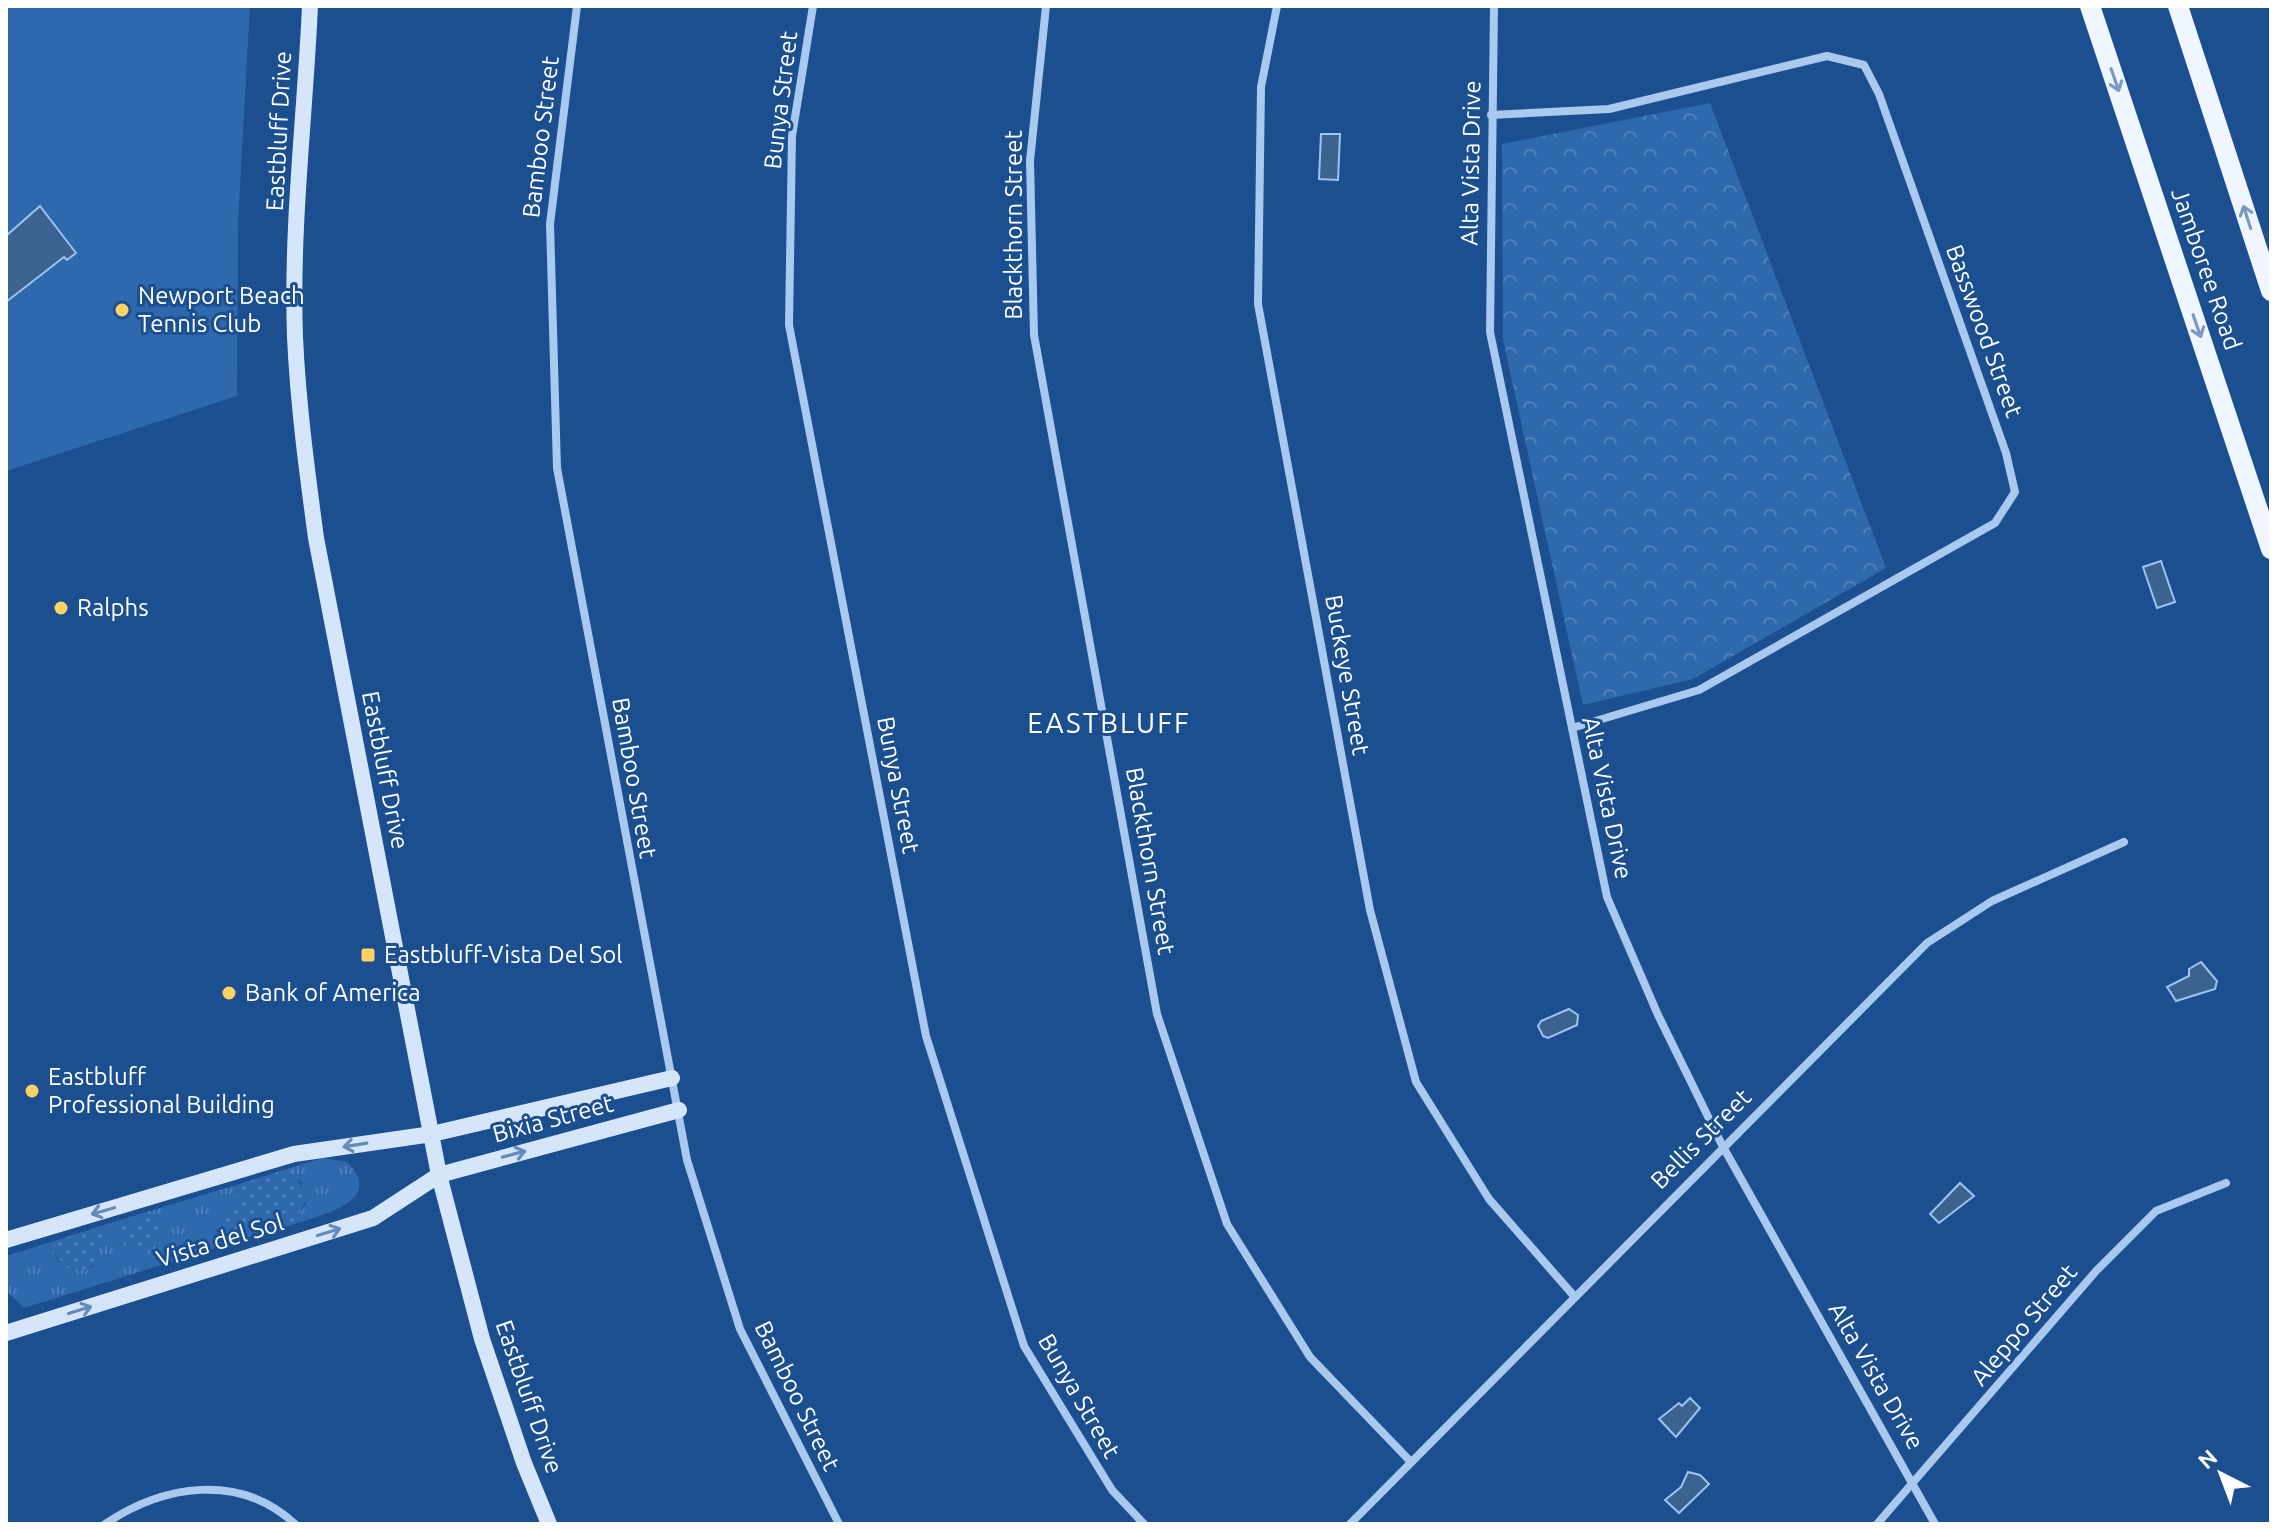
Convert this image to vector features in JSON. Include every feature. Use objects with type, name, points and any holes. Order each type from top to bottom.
[{"type":"main road","name":"Eastbluff Drive","points":[[310,6],[295,262],[302,436],[316,538],[439,1175],[482,1339],[524,1463],[549,1524]]},
{"type":"main road","name":"Jamboree Road","points":[[2090,6],[2271,549]]},
{"type":"main road","points":[[2178,6],[2271,291]]},
{"type":"main road","name":"Bixia Street","points":[[432,1134],[672,1078]]},
{"type":"main road","name":"Bixia Street","points":[[439,1175],[679,1110]]},
{"type":"main road","points":[[6,1240],[294,1154],[432,1134]]},
{"type":"main road","name":"Vista del Sol","points":[[6,1333],[373,1218],[439,1175]]},
{"type":"street","name":"Bamboo Street","points":[[577,6],[550,224],[557,468],[643,940],[687,1160],[740,1329],[839,1524]]},
{"type":"street","name":"Bunya Street","points":[[813,6],[792,136],[789,325],[926,1036],[1024,1346],[1112,1490],[1144,1524]]},
{"type":"street","name":"Blackthorn Street","points":[[1046,6],[1030,161],[1034,335],[1157,1014],[1227,1224],[1310,1357],[1411,1462]]},
{"type":"street","name":"Buckeye Street","points":[[1277,6],[1261,87],[1258,304],[1370,910],[1416,1082],[1489,1199],[1574,1296]]},
{"type":"street","name":"Alta Vista Drive","points":[[1494,6],[1490,332],[1607,897],[1658,1015],[1722,1145],[1935,1524]]},
{"type":"street","name":"Basswood Street","points":[[1491,115],[1609,109],[1827,56],[1864,65],[1879,94],[2001,438],[2015,492],[1995,523],[1699,690],[1572,728]]},
{"type":"street","name":"Bellis Street","points":[[1350,1524],[1722,1145],[1927,943],[1992,901],[2124,842]]},
{"type":"street","name":"Aleppo Street","points":[[1877,1524],[1915,1484],[2097,1270],[2156,1211],[2226,1183]]},
{"type":"street","points":[[105,1524],[148,1500],[206,1488],[263,1502],[295,1524]]},
{"type":"green space","name":"Newport Beach Tennis Club","points":[[6,6],[250,6],[238,223],[237,396],[6,471]]},
{"type":"green space","points":[[1710,103],[1886,568],[1693,679],[1583,705],[1503,340],[1502,144]]},
{"type":"green space","points":[[323,1158],[347,1162],[357,1175],[360,1186],[348,1203],[301,1222],[299,1215],[306,1204],[301,1182],[291,1175],[290,1168]]},
{"type":"green space","points":[[290,1168],[308,1197],[299,1215],[301,1222],[222,1246],[215,1221],[237,1198],[236,1185]]},
{"type":"green space","points":[[236,1185],[237,1198],[216,1230],[223,1239],[222,1246],[24,1308],[6,1291],[6,1256],[48,1243],[60,1263],[85,1271],[93,1266],[107,1224]]},
{"type":"green space","points":[[155,1216],[159,1234],[150,1250],[139,1252],[125,1246],[119,1235],[123,1226]]},
{"type":"green space","points":[[107,1224],[95,1262],[86,1271],[64,1267],[48,1243]]},
{"type":"shaded area","points":[[1321,134],[1340,134],[1338,180],[1319,179]]},
{"type":"shaded area","points":[[40,206],[76,253],[67,260],[64,257],[6,302],[6,236]]},
{"type":"shaded area","points":[[2161,561],[2175,602],[2157,608],[2143,567]]},
{"type":"shaded area","points":[[2201,962],[2217,981],[2215,989],[2176,1001],[2167,987],[2189,976],[2189,969]]},
{"type":"shaded area","points":[[1569,1009],[1578,1015],[1577,1025],[1548,1038],[1543,1036],[1538,1026],[1541,1021]]},
{"type":"shaded area","points":[[1960,1183],[1974,1196],[1939,1223],[1930,1214]]},
{"type":"shaded area","points":[[1690,1398],[1700,1408],[1676,1437],[1659,1419]]},
{"type":"shaded area","points":[[1688,1472],[1700,1475],[1709,1484],[1679,1513],[1665,1500],[1681,1487]]},
{"type":"place","name":"Newport Beach Tennis Club","points":[[122,310]]},
{"type":"place","name":"Ralphs","points":[[61,608]]},
{"type":"place","name":"Eastbluff-Vista Del Sol","points":[[368,955]]},
{"type":"place","name":"Bank of America","points":[[229,993]]},
{"type":"place","name":"Eastbluff Professional Building","points":[[32,1091]]},
{"type":"district","name":"EASTBLUFF","points":[[1109,723]]}]
